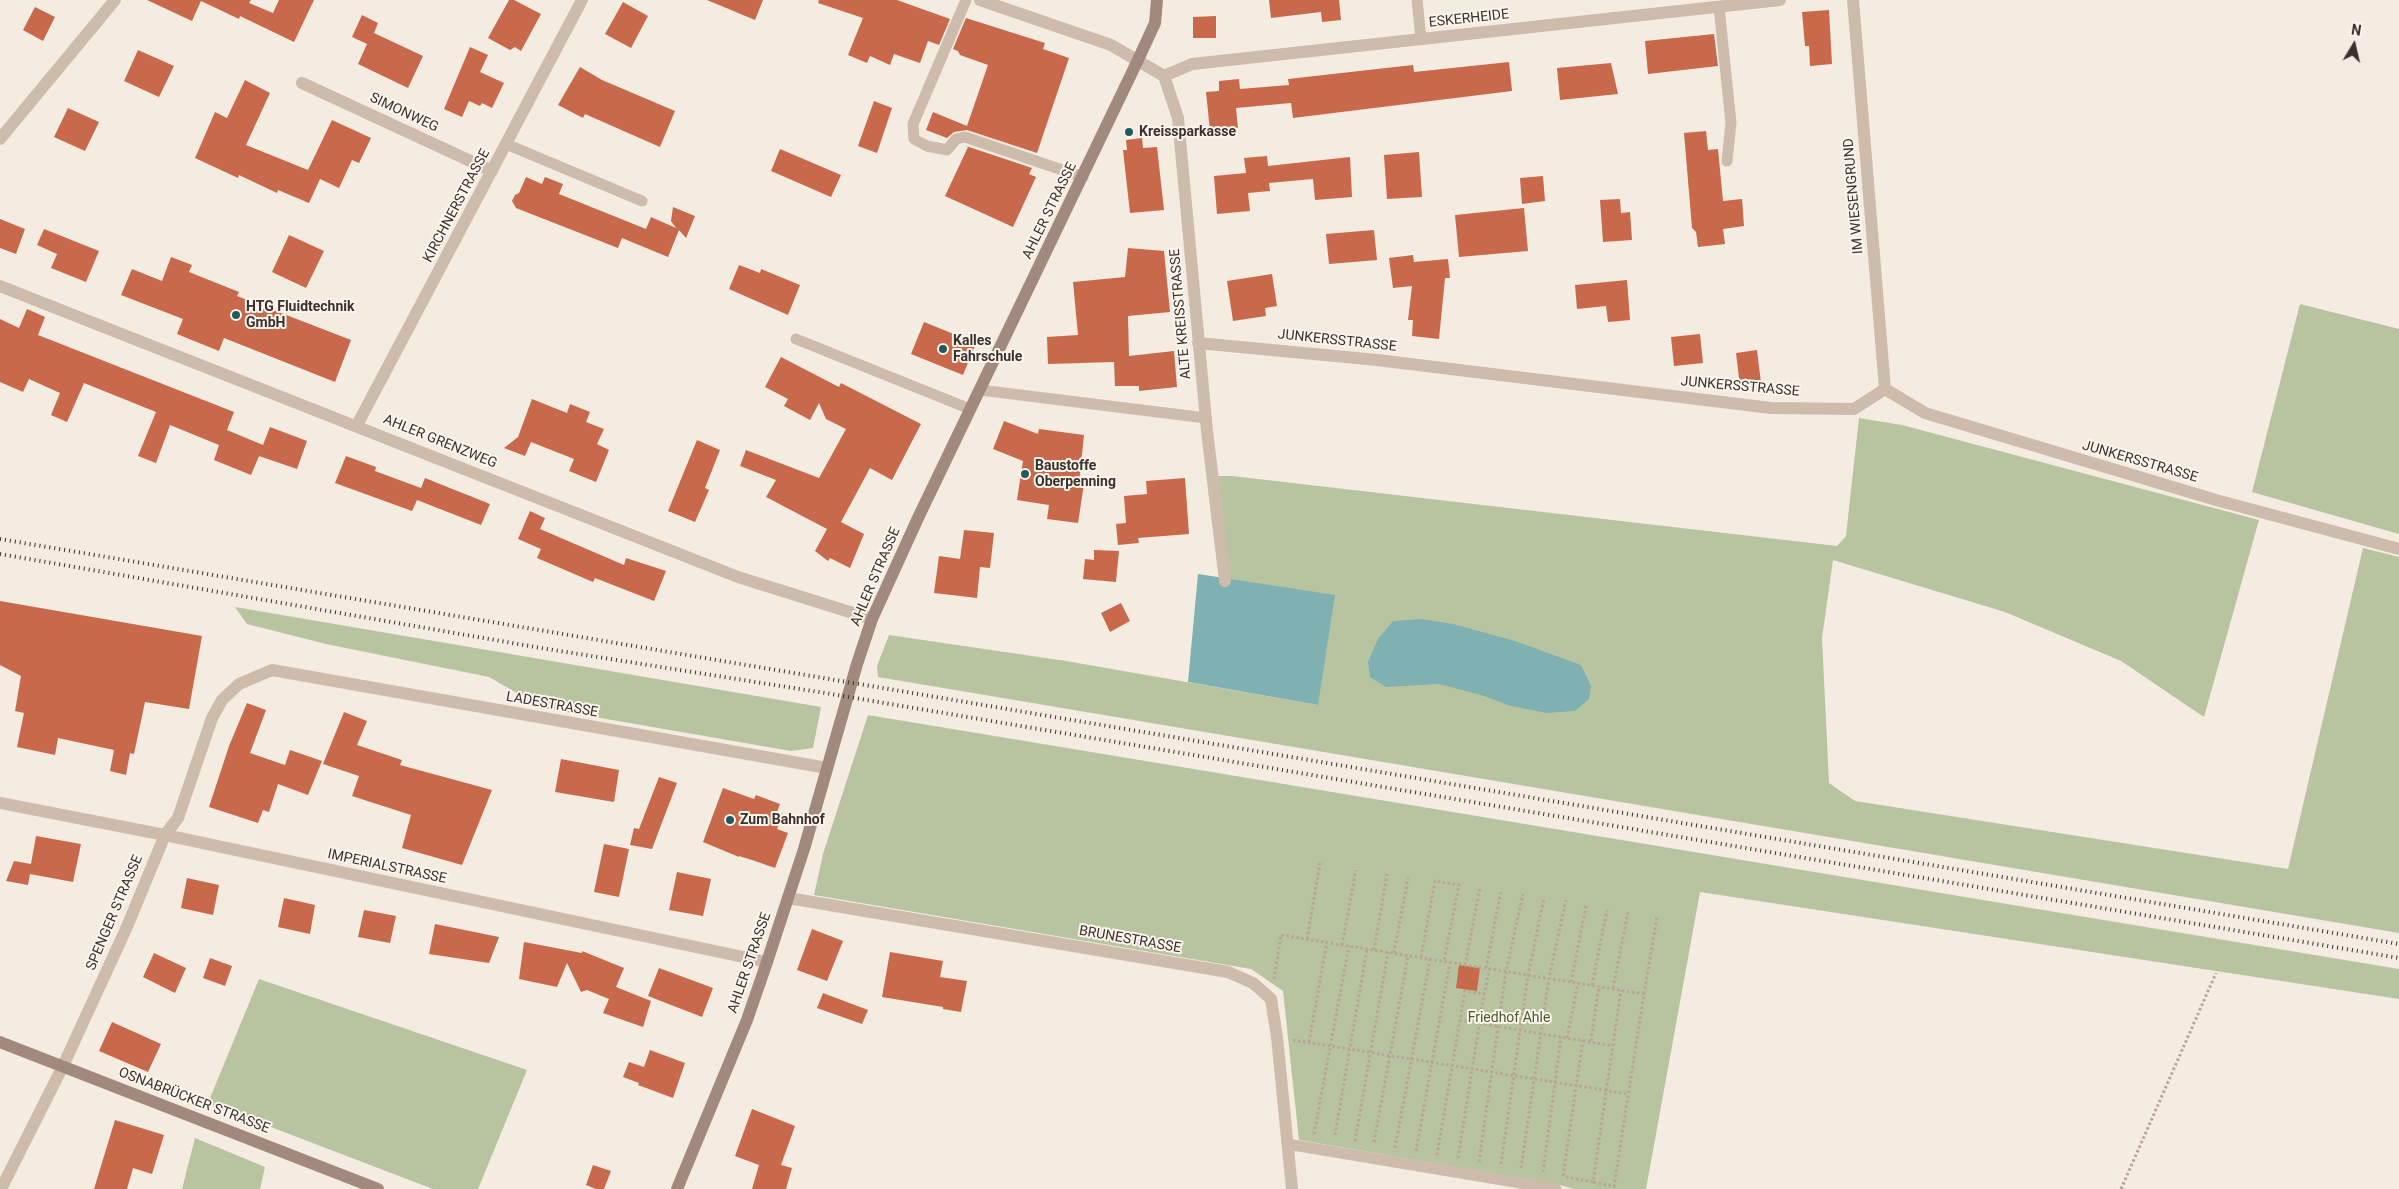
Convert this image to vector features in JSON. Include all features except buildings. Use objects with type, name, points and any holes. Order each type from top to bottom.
[{"type":"main road","name":"AHLER STRASSE","points":[[677,1189],[747,1020],[767,962],[804,850],[857,664],[872,620],[970,409],[1138,62],[1155,23],[1157,0]]},
{"type":"main road","name":"OSNABRÜCKER STRASSE","points":[[0,1042],[378,1189]]},
{"type":"street","points":[[0,139],[115,0]]},
{"type":"street","name":"KIRCHNERSTRASSE","points":[[357,425],[582,0]]},
{"type":"street","points":[[980,0],[1111,45],[1164,76]]},
{"type":"street","name":"ESKERHEIDE","points":[[1164,76],[1192,64],[1780,0]]},
{"type":"street","name":"IM WIESENGRUND","points":[[1853,0],[1885,389]]},
{"type":"street","name":"ALTE KREISSTRASSE","points":[[1164,76],[1178,118],[1198,343],[1225,582]]},
{"type":"street","name":"SIMONWEG","points":[[302,83],[492,171]]},
{"type":"street","name":"AHLER GRENZWEG","points":[[0,286],[357,425],[738,577],[872,620]]},
{"type":"street","name":"JUNKERSSTRASSE","points":[[1198,343],[1377,360],[1771,408],[1854,409],[1885,389],[1925,413],[2216,500],[2399,549]]},
{"type":"street","name":"LADESTRASSE","points":[[272,670],[827,768]]},
{"type":"street","name":"SPENGER STRASSE","points":[[1,1189],[63,1066],[126,929],[164,835],[178,818],[212,718],[222,700],[239,684],[272,670]]},
{"type":"street","name":"IMPERIALSTRASSE","points":[[0,803],[164,835],[767,962]]},
{"type":"street","name":"BRUNESTRASSE","points":[[788,898],[1228,972],[1252,982],[1271,999]]},
{"type":"street","points":[[1271,999],[1277,1037],[1292,1189]]},
{"type":"lane","points":[[966,0],[913,124],[914,139],[927,146],[947,150],[956,139],[965,136],[1082,177]]},
{"type":"lane","points":[[1417,0],[1421,39]]},
{"type":"lane","points":[[1719,7],[1731,124],[1727,161]]},
{"type":"lane","points":[[506,144],[642,201]]},
{"type":"lane","points":[[796,339],[970,409]]},
{"type":"lane","points":[[980,390],[1206,418]]},
{"type":"lane","points":[[1287,1144],[1556,1189]]},
{"type":"path","points":[[1307,939],[1320,863]]},
{"type":"path","points":[[1342,945],[1356,870]]},
{"type":"path","points":[[1374,950],[1387,874]]},
{"type":"path","points":[[1394,953],[1408,878]]},
{"type":"path","points":[[1421,958],[1435,881],[1459,885],[1444,961]]},
{"type":"path","points":[[1465,965],[1480,888]]},
{"type":"path","points":[[1458,1158],[1501,891]]},
{"type":"path","points":[[1479,1162],[1500,1027],[1506,971],[1523,894]]},
{"type":"path","points":[[1501,1165],[1528,975],[1544,898]]},
{"type":"path","points":[[1521,1168],[1549,978],[1566,900]]},
{"type":"path","points":[[1571,982],[1586,906]]},
{"type":"path","points":[[1592,985],[1606,910]]},
{"type":"path","points":[[1613,988],[1628,912]]},
{"type":"path","points":[[1556,1175],[1614,1186],[1657,917]]},
{"type":"path","points":[[1271,999],[1281,935],[1644,994]]},
{"type":"path","points":[[1308,1042],[1327,942]]},
{"type":"path","points":[[1320,1135],[1314,1134],[1350,946]]},
{"type":"path","points":[[1334,1137],[1351,1049],[1367,949]]},
{"type":"path","points":[[1355,1141],[1388,952]]},
{"type":"path","points":[[1374,1144],[1392,1056],[1408,956]]},
{"type":"path","points":[[1395,1148],[1430,959]]},
{"type":"path","points":[[1416,1151],[1450,962]]},
{"type":"path","points":[[2122,1189],[2216,973]]},
{"type":"path","points":[[1567,1038],[1578,983]]},
{"type":"path","points":[[1591,1041],[1600,986]]},
{"type":"path","points":[[1593,1182],[1621,990]]},
{"type":"path","points":[[1437,1155],[1465,991],[1484,994]]},
{"type":"path","points":[[1460,1020],[1613,1046]]},
{"type":"path","points":[[1277,1037],[1628,1094]]},
{"type":"path","points":[[1543,1172],[1561,1037]]},
{"type":"path","points":[[1563,1176],[1583,1040]]},
{"type":"path","points":[[1328,1136],[1341,1138]]},
{"type":"path","points":[[1348,1140],[1381,1145]]},
{"type":"path","points":[[1388,1146],[1402,1149]]},
{"type":"path","points":[[1409,1150],[1423,1153]]},
{"type":"path","points":[[1430,1154],[1444,1156]]},
{"type":"path","points":[[1451,1157],[1465,1159]]},
{"type":"path","points":[[1472,1160],[1486,1163]]},
{"type":"path","points":[[1494,1164],[1508,1166]]},
{"type":"path","points":[[1514,1167],[1528,1170]]},
{"type":"path","points":[[1536,1171],[1550,1174]]},
{"type":"green space","points":[[2300,304],[2399,329],[2399,534],[2252,492]]},
{"type":"green space","points":[[1859,418],[1902,425],[2259,520],[2204,717],[2121,661],[2005,612],[1833,560],[1822,638],[1829,783],[1855,801],[2288,869],[2363,548],[2399,557],[2399,933],[878,677],[877,666],[889,635],[1066,661],[1318,705],[1228,577],[1215,476],[1232,476],[1837,546],[1846,536]]},
{"type":"green space","points":[[235,607],[821,707],[813,748],[791,751],[543,708],[489,677],[326,644],[247,624]]},
{"type":"green space","name":"Friedhof Ahle","points":[[868,715],[2399,969],[2399,999],[1700,892],[1646,1189],[1574,1189],[1299,1140],[1283,991],[1251,969],[814,895],[823,854]]},
{"type":"green space","points":[[259,979],[527,1070],[478,1189],[433,1189],[208,1103]]},
{"type":"green space","points":[[195,1138],[265,1167],[260,1189],[182,1189]]},
{"type":"water","points":[[1198,574],[1335,595],[1318,705],[1188,682]]},
{"type":"water","points":[[1421,619],[1453,624],[1515,641],[1581,665],[1591,686],[1589,699],[1575,711],[1547,713],[1511,706],[1481,695],[1439,684],[1386,687],[1370,677],[1368,662],[1378,639],[1393,621]]},
{"type":"railway","points":[[0,539],[2399,944]]},
{"type":"railway","points":[[0,554],[541,648],[825,693],[2399,958]]},
{"type":"place","name":"Kreissparkasse","points":[[1129,132]]},
{"type":"place","name":"HTG Fluidtechnik GmbH","points":[[236,315]]},
{"type":"place","name":"Kalles Fahrschule","points":[[943,349]]},
{"type":"place","name":"Baustoffe Oberpenning","points":[[1025,474]]},
{"type":"place","name":"Zum Bahnhof","points":[[730,820]]}]
